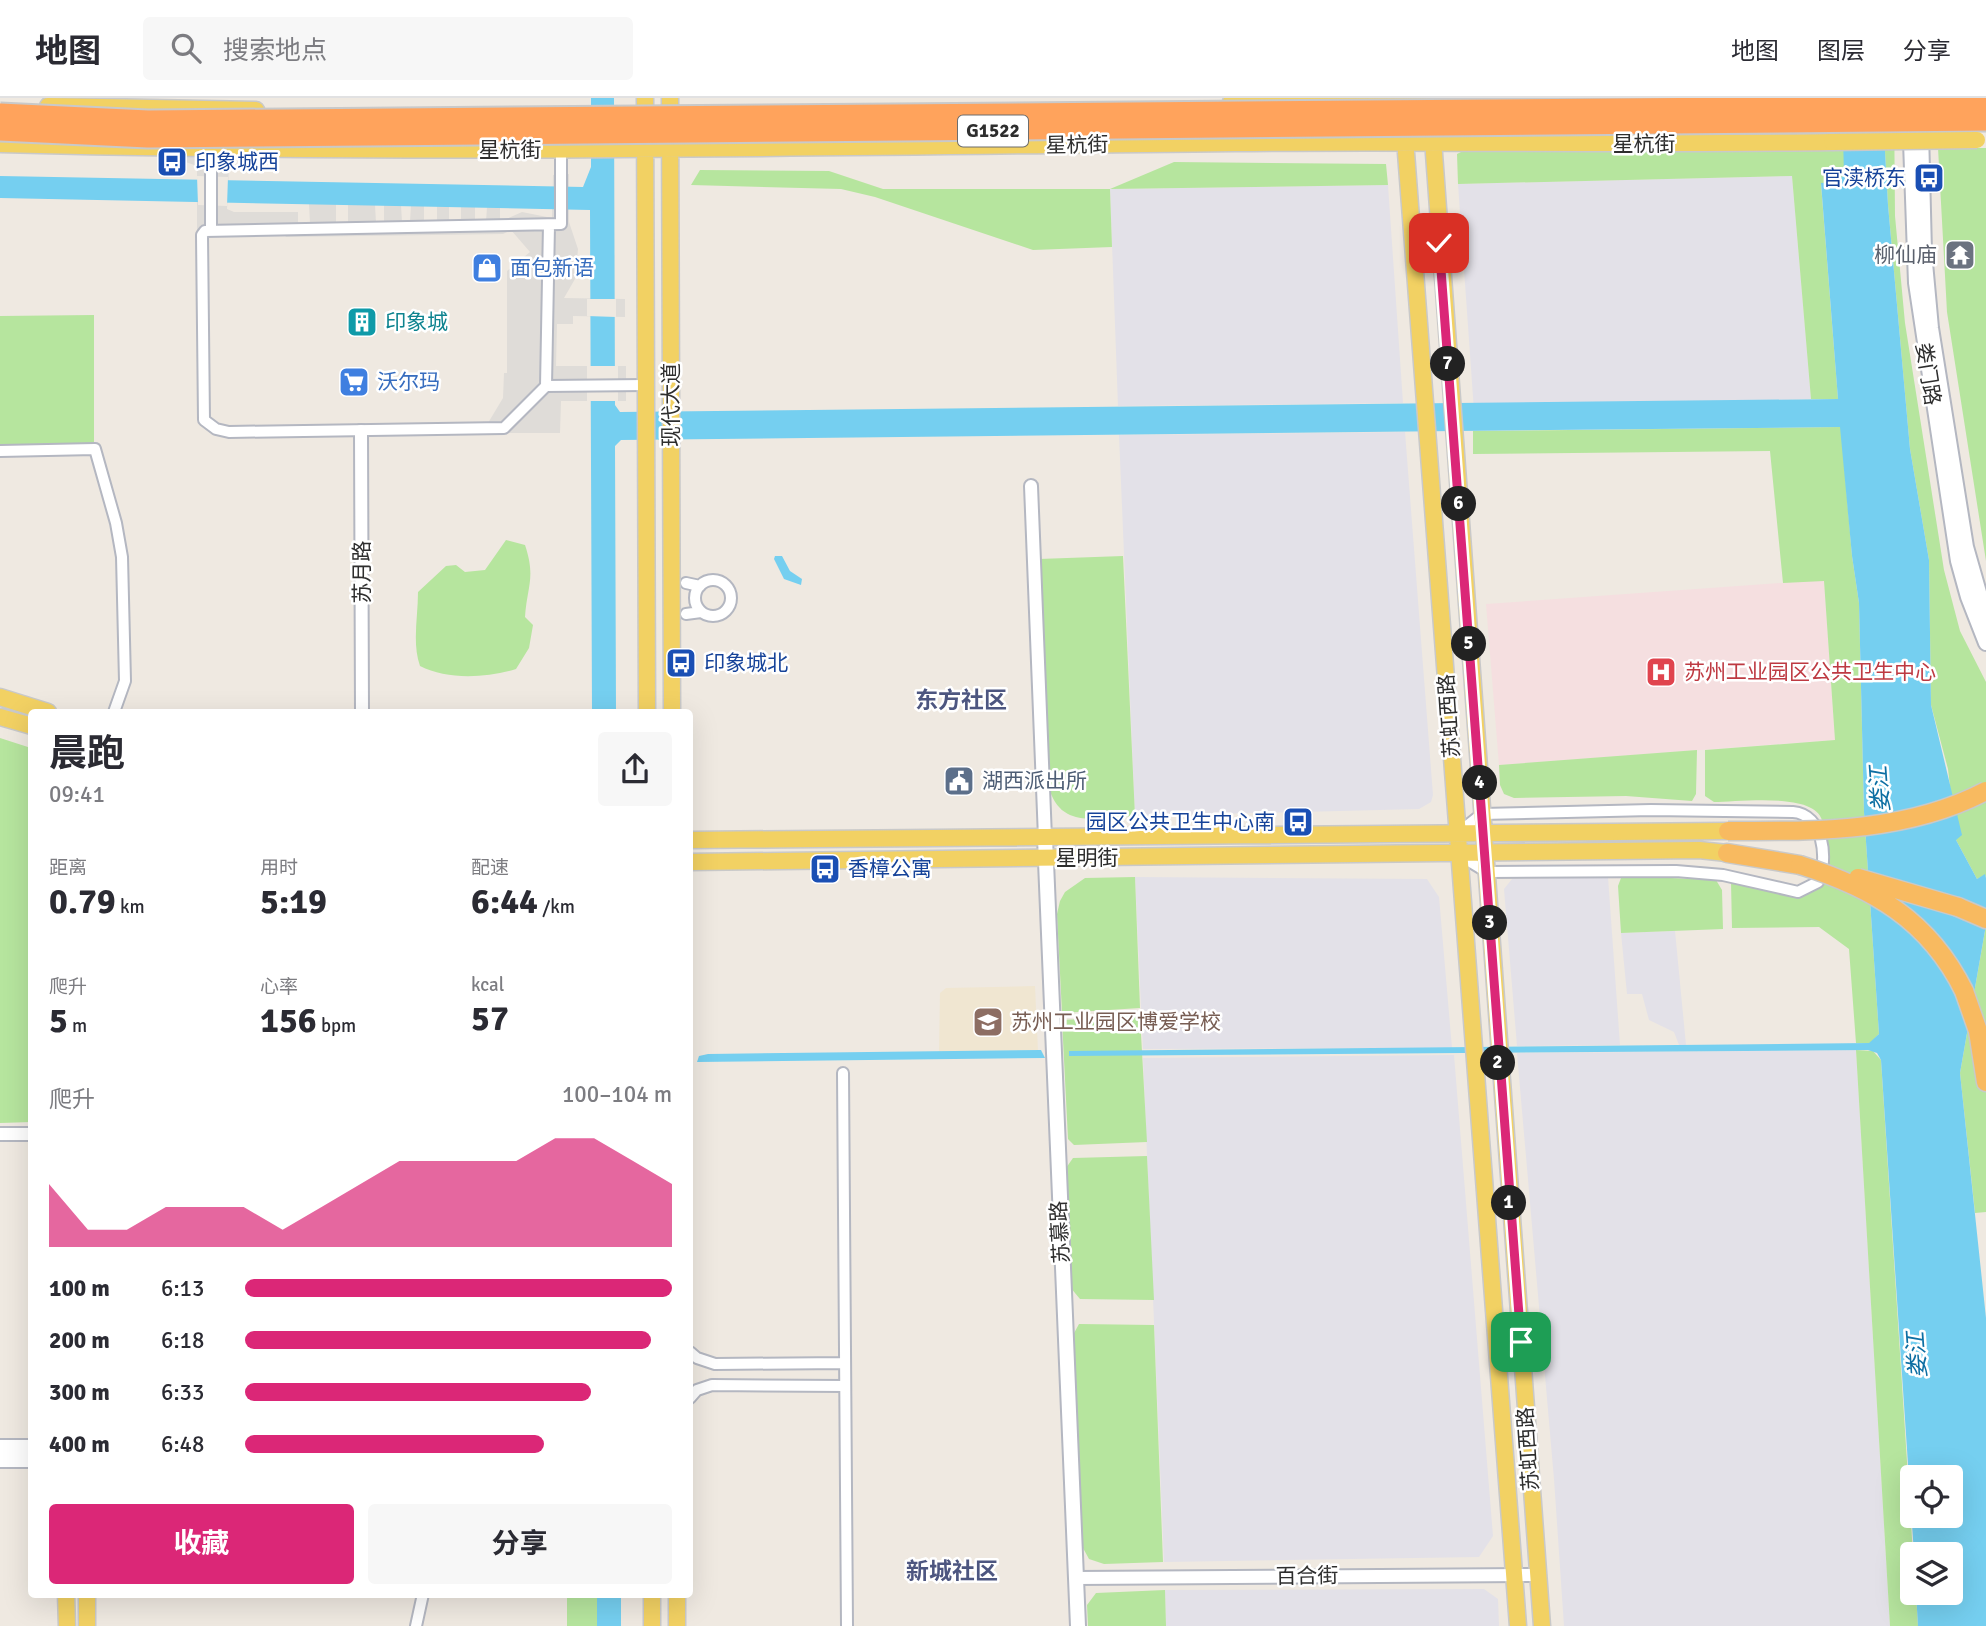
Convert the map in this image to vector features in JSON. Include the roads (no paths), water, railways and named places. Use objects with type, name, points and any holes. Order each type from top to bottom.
[{"type":"highway","name":"G1522","points":[[0,113],[162,120],[1986,105]]},
{"type":"highway","name":"G1522","points":[[0,131],[148,138],[1986,121]]},
{"type":"highway","points":[[1728,831],[1858,828],[1929,814],[1986,791]]},
{"type":"highway","points":[[1727,853],[1800,865],[1905,890],[1986,919]]},
{"type":"highway","points":[[1800,865],[1841,878],[1873,893],[1926,936],[1952,969],[1964,992],[1978,1031],[1986,1082]]},
{"type":"main road","name":"星杭街","points":[[0,105],[127,103],[620,109],[670,103],[1517,98]]},
{"type":"main road","name":"娄门路","points":[[1910,98],[1913,252],[1921,330],[1958,561],[1968,597],[1986,643]]},
{"type":"main road","name":"娄门路","points":[[1920,98],[1923,240],[1929,306],[1966,547],[1986,617]]},
{"type":"main road","name":"苏虹西路","points":[[1430,99],[1487,872],[1497,1051],[1542,1626]]},
{"type":"main road","name":"苏虹西路","points":[[1402,100],[1403,141],[1518,1626]]},
{"type":"main road","name":"现代大道","points":[[670,103],[673,709]]},
{"type":"main road","name":"现代大道","points":[[645,104],[647,709]]},
{"type":"main road","name":"星杭街","points":[[0,144],[211,158],[587,149],[1403,141],[1616,145],[1982,140]]},
{"type":"main road","points":[[0,697],[38,709]]},
{"type":"main road","points":[[0,716],[28,725]]},
{"type":"main road","name":"星明街","points":[[693,841],[1728,831]]},
{"type":"main road","name":"苏慕路","points":[[1045,838],[1078,1626]]},
{"type":"main road","name":"星明街","points":[[693,862],[1485,855],[1699,850],[1727,853]]},
{"type":"main road","points":[[0,1447],[28,1447]]},
{"type":"main road","points":[[0,1460],[28,1460]]},
{"type":"main road","points":[[66,1598],[67,1626]]},
{"type":"main road","points":[[87,1598],[87,1626]]},
{"type":"main road","points":[[652,1598],[652,1626]]},
{"type":"main road","points":[[677,1598],[677,1626]]},
{"type":"street","points":[[561,150],[561,224],[211,229],[202,235],[204,420],[216,429],[229,432],[504,428],[546,386],[646,385]]},
{"type":"street","points":[[211,158],[211,229]]},
{"type":"street","points":[[546,386],[549,225]]},
{"type":"street","name":"苏月路","points":[[361,431],[362,709]]},
{"type":"street","points":[[0,451],[95,449],[116,523],[122,557],[125,681],[115,709]]},
{"type":"street","points":[[1031,486],[1045,838]]},
{"type":"street","points":[[686,583],[700,586],[716,580],[727,586],[731,597],[723,613],[712,616],[701,612],[686,614]]},
{"type":"street","points":[[700,586],[695,596],[701,612]]},
{"type":"street","points":[[1458,833],[1482,814],[1651,810],[1799,812],[1811,817],[1819,828],[1822,864],[1818,882],[1798,892],[1725,876],[1676,871],[1487,872],[1460,855]]},
{"type":"street","points":[[843,1073],[847,1626]]},
{"type":"street","points":[[0,1134],[28,1134]]},
{"type":"street","points":[[693,1355],[715,1364],[845,1363]]},
{"type":"street","points":[[693,1395],[697,1390],[712,1385],[845,1386]]},
{"type":"street","name":"百合街","points":[[1076,1578],[1537,1575]]},
{"type":"street","points":[[416,1626],[422,1598]]},
{"type":"water","name":"娄江","points":[[591,98],[614,98],[615,405],[620,412],[1838,399],[1821,183],[1837,182],[1844,175],[1842,98],[1882,98],[1888,205],[1910,449],[1929,560],[1931,705],[1962,835],[1956,840],[1977,879],[1985,874],[1986,878],[1986,925],[1960,1073],[1986,1318],[1986,1626],[1918,1626],[1917,1605],[1963,1605],[1963,1542],[1913,1542],[1912,1528],[1963,1528],[1963,1465],[1908,1465],[1881,1060],[1877,1053],[1868,1050],[1069,1056],[1069,1051],[1869,1043],[1879,1034],[1864,812],[1859,603],[1840,427],[621,440],[615,446],[616,709],[592,709],[590,210],[0,198],[0,176],[583,187],[591,167]]},
{"type":"water","points":[[775,556],[782,556],[790,571],[802,579],[801,585],[784,579]]},
{"type":"water","points":[[1041,1050],[1045,1058],[697,1062],[699,1056],[708,1054]]},
{"type":"water","points":[[597,1598],[621,1598],[621,1626],[597,1626]]},
{"type":"place","name":"印象城西","points":[[172,162]]},
{"type":"place","name":"官渎桥东","points":[[1929,178]]},
{"type":"place","name":"柳仙庙","points":[[1960,255]]},
{"type":"place","name":"面包新语","points":[[487,268]]},
{"type":"place","name":"印象城","points":[[362,322]]},
{"type":"place","name":"沃尔玛","points":[[354,382]]},
{"type":"place","name":"印象城北","points":[[681,663]]},
{"type":"place","name":"苏州工业园区公共卫生中心","points":[[1661,672]]},
{"type":"place","name":"湖西派出所","points":[[959,781]]},
{"type":"place","name":"园区公共卫生中心南","points":[[1298,822]]},
{"type":"place","name":"香樟公寓","points":[[825,869]]},
{"type":"place","name":"苏州工业园区博爱学校","points":[[988,1022]]},
{"type":"district","name":"东方社区","points":[[961,700]]},
{"type":"district","name":"新城社区","points":[[952,1571]]}]
